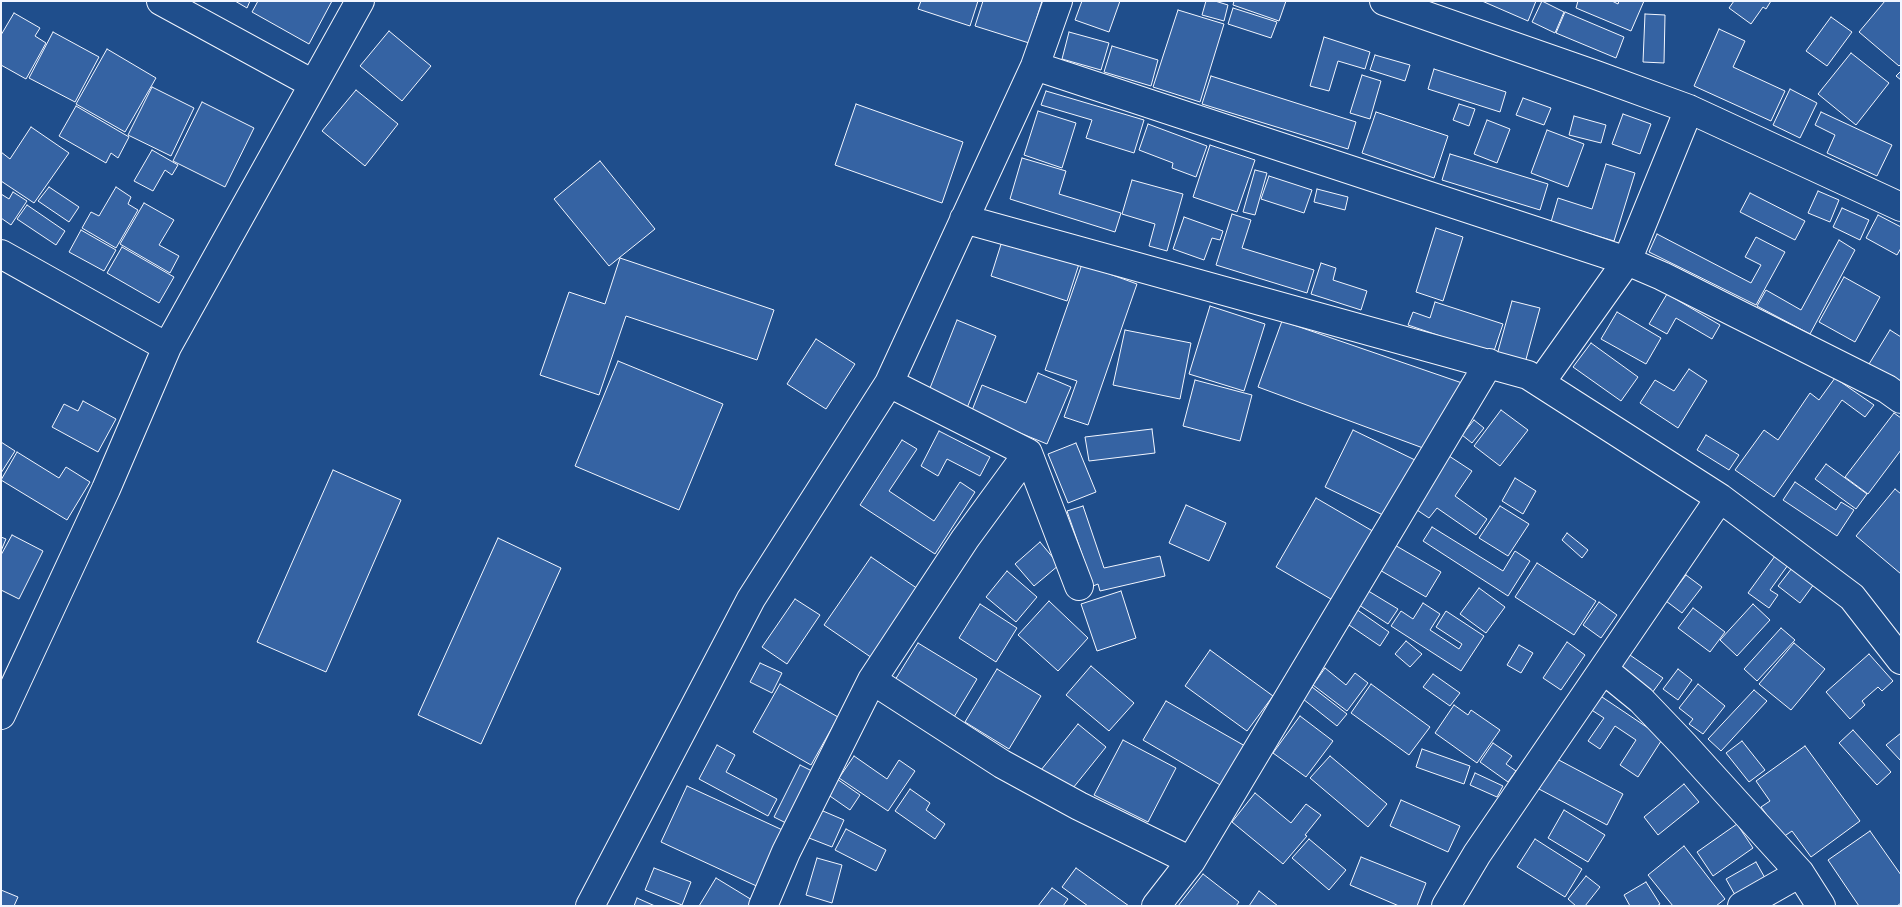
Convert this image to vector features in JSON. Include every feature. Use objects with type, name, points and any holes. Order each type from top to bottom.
[{"type":"street","points":[[161,1],[313,84]]},
{"type":"street","points":[[1,715],[106,489],[167,347],[360,1]]},
{"type":"street","points":[[590,906],[751,599],[889,383],[1035,66],[1058,1]]},
{"type":"street","points":[[1384,1],[1596,75],[1689,110],[1901,208]]},
{"type":"street","points":[[1035,66],[1627,261],[1662,276],[1870,381],[1901,399]]},
{"type":"street","points":[[1541,382],[1627,261],[1689,110]]},
{"type":"street","points":[[964,219],[1528,374],[1720,498],[1852,597],[1901,660]]},
{"type":"street","points":[[1,254],[167,347]]},
{"type":"street","points":[[1156,906],[1191,861],[1489,363]]},
{"type":"street","points":[[889,383],[1028,453],[1079,586]]},
{"type":"street","points":[[763,906],[786,852],[872,680],[965,539],[1028,453]]},
{"type":"street","points":[[1446,906],[1477,854],[1720,498]]},
{"type":"street","points":[[1604,670],[1641,700],[1800,873],[1821,906]]},
{"type":"street","points":[[872,680],[1002,764],[1079,806],[1191,861]]},
{"type":"street","points":[[1742,906],[1800,873]]},
{"type":"building","points":[[235,1],[250,1],[247,8]]},
{"type":"building","points":[[258,1],[332,1],[309,44],[252,12]]},
{"type":"building","points":[[921,1],[978,1],[970,26],[918,9]]},
{"type":"building","points":[[983,1],[1042,1],[1029,43],[975,26]]},
{"type":"building","points":[[1082,1],[1120,1],[1109,32],[1075,20]]},
{"type":"building","points":[[1206,1],[1215,1],[1228,5],[1224,21],[1202,15]]},
{"type":"building","points":[[1234,1],[1286,1],[1279,21],[1233,5]]},
{"type":"building","points":[[1482,1],[1536,1],[1528,21]]},
{"type":"building","points":[[1542,1],[1564,12],[1555,33],[1532,22]]},
{"type":"building","points":[[1578,1],[1612,1],[1618,4],[1619,1],[1644,1],[1631,31],[1576,8]]},
{"type":"building","points":[[1734,1],[1771,1],[1766,9],[1763,7],[1751,24],[1729,8]]},
{"type":"building","points":[[1885,1],[1901,1],[1901,64],[1899,66],[1859,32]]},
{"type":"building","points":[[1233,8],[1277,22],[1271,38],[1228,24]]},
{"type":"building","points":[[1178,10],[1224,24],[1200,102],[1153,87]]},
{"type":"building","points":[[1565,12],[1624,37],[1616,58],[1556,33]]},
{"type":"building","points":[[14,13],[40,28],[35,36],[46,43],[26,79],[1,65],[1,35]]},
{"type":"building","points":[[1645,14],[1665,15],[1664,63],[1643,62]]},
{"type":"building","points":[[1831,17],[1852,32],[1827,66],[1806,51]]},
{"type":"building","points":[[1719,29],[1745,41],[1733,67],[1785,91],[1771,121],[1694,86]]},
{"type":"building","points":[[389,31],[431,66],[402,101],[360,66]]},
{"type":"building","points":[[53,32],[99,57],[75,102],[29,78]]},
{"type":"building","points":[[1069,32],[1109,43],[1101,70],[1062,59]]},
{"type":"building","points":[[1324,37],[1370,52],[1365,69],[1338,61],[1329,91],[1310,86]]},
{"type":"building","points":[[1112,46],[1158,60],[1151,86],[1104,72]]},
{"type":"building","points":[[107,49],[156,78],[125,132],[76,104]]},
{"type":"building","points":[[1851,53],[1889,83],[1856,125],[1818,94]]},
{"type":"building","points":[[1375,55],[1410,65],[1405,81],[1370,70]]},
{"type":"building","points":[[1434,69],[1506,92],[1500,112],[1428,89]]},
{"type":"building","points":[[1901,71],[1901,80],[1896,76]]},
{"type":"building","points":[[1362,75],[1381,81],[1370,119],[1350,113]]},
{"type":"building","points":[[1211,76],[1356,122],[1348,149],[1202,104]]},
{"type":"building","points":[[152,87],[194,108],[171,156],[128,135]]},
{"type":"building","points":[[1790,89],[1817,103],[1800,138],[1773,125]]},
{"type":"building","points":[[356,90],[398,124],[365,166],[322,131]]},
{"type":"building","points":[[1046,91],[1144,120],[1134,153],[1086,138],[1092,120],[1041,105]]},
{"type":"building","points":[[1523,98],[1551,108],[1544,125],[1516,115]]},
{"type":"building","points":[[202,102],[254,128],[225,187],[173,161]]},
{"type":"building","points":[[856,104],[963,142],[942,203],[835,165]]},
{"type":"building","points":[[1459,104],[1475,109],[1469,126],[1453,120]]},
{"type":"building","points":[[76,106],[129,137],[118,158],[111,153],[106,163],[59,136]]},
{"type":"building","points":[[1038,111],[1076,123],[1062,168],[1024,155]]},
{"type":"building","points":[[1376,112],[1448,136],[1434,178],[1362,153]]},
{"type":"building","points":[[1821,112],[1892,145],[1877,176],[1827,153],[1835,135],[1815,125]]},
{"type":"building","points":[[1623,114],[1651,124],[1640,154],[1612,144]]},
{"type":"building","points":[[1574,116],[1606,125],[1601,143],[1569,135]]},
{"type":"building","points":[[1487,120],[1510,129],[1497,163],[1474,154]]},
{"type":"building","points":[[1148,124],[1207,146],[1196,177],[1172,168],[1173,163],[1139,150]]},
{"type":"building","points":[[31,127],[69,153],[34,203],[1,181],[1,152],[10,159]]},
{"type":"building","points":[[1547,130],[1584,144],[1568,187],[1531,173]]},
{"type":"building","points":[[1210,145],[1255,160],[1237,212],[1193,197]]},
{"type":"building","points":[[152,150],[178,165],[172,175],[165,170],[153,191],[134,181]]},
{"type":"building","points":[[1450,154],[1548,184],[1540,210],[1442,180]]},
{"type":"building","points":[[1022,158],[1066,171],[1059,194],[1121,213],[1115,232],[1010,199]]},
{"type":"building","points":[[600,161],[655,229],[609,266],[554,199]]},
{"type":"building","points":[[1606,164],[1635,173],[1614,241],[1551,222],[1558,198],[1592,209]]},
{"type":"building","points":[[1255,170],[1267,173],[1255,215],[1243,212]]},
{"type":"building","points":[[1269,176],[1312,190],[1304,213],[1261,199]]},
{"type":"building","points":[[1132,180],[1183,194],[1167,251],[1149,246],[1155,224],[1122,214]]},
{"type":"building","points":[[49,187],[79,207],[69,222],[38,201]]},
{"type":"building","points":[[116,187],[131,197],[128,204],[138,210],[116,248],[82,228],[91,212],[99,216]]},
{"type":"building","points":[[1317,189],[1348,197],[1345,210],[1314,202]]},
{"type":"building","points":[[1818,191],[1839,200],[1830,222],[1808,213]]},
{"type":"building","points":[[13,192],[27,201],[11,225],[1,218],[1,194],[9,199]]},
{"type":"building","points":[[1750,193],[1805,221],[1795,240],[1740,212]]},
{"type":"building","points":[[144,203],[174,220],[159,245],[179,256],[170,273],[120,244]]},
{"type":"building","points":[[27,205],[65,231],[56,245],[17,219]]},
{"type":"building","points":[[1842,208],[1869,220],[1860,240],[1833,227]]},
{"type":"building","points":[[1232,214],[1251,220],[1242,248],[1314,270],[1307,293],[1216,265]]},
{"type":"building","points":[[1878,215],[1901,227],[1901,248],[1897,255],[1866,238]]},
{"type":"building","points":[[1184,217],[1223,231],[1220,240],[1212,238],[1204,260],[1173,249]]},
{"type":"building","points":[[1436,228],[1463,237],[1443,301],[1416,292]]},
{"type":"building","points":[[81,230],[116,250],[104,271],[69,252]]},
{"type":"building","points":[[1657,234],[1751,283],[1761,265],[1745,257],[1756,237],[1785,252],[1756,305],[1649,252]]},
{"type":"building","points":[[1003,238],[1079,264],[1067,301],[991,276]]},
{"type":"building","points":[[1839,240],[1855,250],[1810,334],[1757,306],[1766,290],[1801,310]]},
{"type":"building","points":[[122,247],[174,277],[159,303],[107,273]]},
{"type":"building","points":[[620,258],[774,310],[757,360],[626,316],[599,395],[540,375],[569,292],[605,304]]},
{"type":"building","points":[[1321,263],[1336,268],[1333,280],[1367,291],[1361,310],[1311,294]]},
{"type":"building","points":[[1082,264],[1137,284],[1088,425],[1064,417],[1077,381],[1045,370]]},
{"type":"building","points":[[1844,277],[1880,297],[1855,342],[1819,322]]},
{"type":"building","points":[[1667,294],[1720,325],[1712,339],[1676,318],[1667,334],[1649,324]]},
{"type":"building","points":[[1512,301],[1540,308],[1525,363],[1497,355]]},
{"type":"building","points":[[1435,302],[1503,324],[1493,354],[1408,325],[1413,312],[1430,318]]},
{"type":"building","points":[[1210,306],[1265,324],[1244,391],[1189,374]]},
{"type":"building","points":[[1617,312],[1661,338],[1646,364],[1601,339]]},
{"type":"building","points":[[957,320],[996,336],[967,408],[928,393]]},
{"type":"building","points":[[1282,321],[1465,384],[1423,448],[1258,387]]},
{"type":"building","points":[[1125,330],[1191,343],[1180,399],[1113,385]]},
{"type":"building","points":[[1890,330],[1901,337],[1901,384],[1869,364]]},
{"type":"building","points":[[816,339],[855,364],[826,409],[787,384]]},
{"type":"building","points":[[1591,343],[1638,377],[1621,401],[1573,367]]},
{"type":"building","points":[[618,361],[723,404],[679,510],[575,466]]},
{"type":"building","points":[[1689,369],[1707,381],[1678,428],[1640,403],[1655,380],[1674,391]]},
{"type":"building","points":[[1038,373],[1071,387],[1047,444],[971,413],[982,385],[1026,403]]},
{"type":"building","points":[[1835,378],[1874,405],[1865,417],[1842,400],[1774,497],[1735,470],[1764,430],[1778,440],[1810,393],[1819,400]]},
{"type":"building","points":[[1195,380],[1252,395],[1240,441],[1183,426]]},
{"type":"building","points":[[83,401],[116,419],[98,452],[52,427],[64,404],[78,411]]},
{"type":"building","points":[[1501,410],[1528,430],[1500,466],[1474,446]]},
{"type":"building","points":[[1894,413],[1901,418],[1901,450],[1868,494],[1845,477]]},
{"type":"building","points":[[1474,420],[1484,428],[1472,443],[1462,435]]},
{"type":"building","points":[[1152,429],[1155,453],[1089,461],[1085,437]]},
{"type":"building","points":[[1353,430],[1415,460],[1387,517],[1325,487]]},
{"type":"building","points":[[939,431],[990,457],[980,476],[947,459],[938,476],[921,466]]},
{"type":"building","points":[[1706,435],[1739,455],[1729,470],[1697,450]]},
{"type":"building","points":[[902,440],[917,449],[889,491],[934,521],[960,482],[975,492],[935,554],[860,505]]},
{"type":"building","points":[[1,442],[15,451],[1,473]]},
{"type":"building","points":[[1076,443],[1096,492],[1068,503],[1048,454]]},
{"type":"building","points":[[17,452],[59,478],[66,467],[90,482],[67,520],[1,480]]},
{"type":"building","points":[[1449,456],[1472,471],[1455,496],[1487,519],[1476,535],[1437,508],[1429,518],[1414,508]]},
{"type":"building","points":[[1826,464],[1867,494],[1856,509],[1815,479]]},
{"type":"building","points":[[333,470],[401,500],[326,672],[257,642]]},
{"type":"building","points":[[1515,478],[1536,491],[1523,514],[1502,501]]},
{"type":"building","points":[[1795,482],[1836,510],[1841,502],[1854,510],[1837,536],[1783,500]]},
{"type":"building","points":[[1895,489],[1901,494],[1901,574],[1856,536]]},
{"type":"building","points":[[1316,498],[1376,533],[1336,602],[1276,567]]},
{"type":"building","points":[[1186,505],[1226,523],[1209,561],[1169,543]]},
{"type":"building","points":[[1083,506],[1104,568],[1160,556],[1165,576],[1100,591],[1098,584],[1093,586],[1067,511]]},
{"type":"building","points":[[1500,506],[1529,524],[1508,556],[1479,538]]},
{"type":"building","points":[[1432,527],[1503,571],[1515,551],[1530,561],[1508,596],[1423,541]]},
{"type":"building","points":[[1567,533],[1588,550],[1582,558],[1562,540]]},
{"type":"building","points":[[12,535],[43,551],[19,599],[1,590],[1,555]]},
{"type":"building","points":[[1,537],[6,539],[1,551]]},
{"type":"building","points":[[498,538],[561,568],[481,744],[418,715]]},
{"type":"building","points":[[1040,542],[1059,565],[1034,586],[1015,564]]},
{"type":"building","points":[[1393,544],[1441,572],[1426,597],[1378,569]]},
{"type":"building","points":[[1775,556],[1788,565],[1770,590],[1778,595],[1769,608],[1748,593]]},
{"type":"building","points":[[871,557],[921,591],[875,660],[824,625]]},
{"type":"building","points":[[1537,563],[1596,601],[1574,635],[1515,597]]},
{"type":"building","points":[[1792,568],[1814,584],[1800,603],[1778,586]]},
{"type":"building","points":[[1007,571],[1037,597],[1016,622],[986,597]]},
{"type":"building","points":[[1686,575],[1702,587],[1682,613],[1666,601]]},
{"type":"building","points":[[1479,588],[1505,607],[1486,633],[1460,614]]},
{"type":"building","points":[[1365,589],[1398,609],[1388,624],[1356,603]]},
{"type":"building","points":[[1121,591],[1136,638],[1097,651],[1081,604]]},
{"type":"building","points":[[795,599],[820,615],[787,664],[762,647]]},
{"type":"building","points":[[1049,601],[1088,638],[1058,671],[1018,635]]},
{"type":"building","points":[[1599,602],[1617,615],[1601,638],[1583,625]]},
{"type":"building","points":[[1423,603],[1440,614],[1430,630],[1459,649],[1462,644],[1436,627],[1446,611],[1484,636],[1461,671],[1391,626],[1401,611],[1413,619]]},
{"type":"building","points":[[980,604],[1017,628],[996,662],[959,638]]},
{"type":"building","points":[[1753,604],[1770,620],[1737,656],[1720,640]]},
{"type":"building","points":[[1693,608],[1725,632],[1710,652],[1678,628]]},
{"type":"building","points":[[1356,609],[1389,632],[1380,646],[1346,623]]},
{"type":"building","points":[[1781,628],[1795,640],[1757,681],[1744,669]]},
{"type":"building","points":[[1406,641],[1422,654],[1410,667],[1395,654]]},
{"type":"building","points":[[1567,642],[1585,655],[1561,690],[1543,678]]},
{"type":"building","points":[[918,643],[977,679],[954,717],[895,680]]},
{"type":"building","points":[[1794,643],[1825,669],[1791,710],[1759,684]]},
{"type":"building","points":[[1519,645],[1533,653],[1521,673],[1507,665]]},
{"type":"building","points":[[1210,650],[1273,696],[1247,731],[1185,686]]},
{"type":"building","points":[[1627,653],[1663,678],[1652,693],[1616,668]]},
{"type":"building","points":[[1869,654],[1893,681],[1882,691],[1878,687],[1862,701],[1865,705],[1850,719],[1826,692]]},
{"type":"building","points":[[760,663],[782,673],[772,693],[750,682]]},
{"type":"building","points":[[1091,666],[1134,703],[1109,731],[1066,695]]},
{"type":"building","points":[[1325,668],[1346,685],[1355,673],[1368,683],[1347,711],[1313,685]]},
{"type":"building","points":[[997,669],[1041,696],[1009,749],[965,722]]},
{"type":"building","points":[[1678,669],[1692,680],[1678,700],[1663,689]]},
{"type":"building","points":[[1433,674],[1460,693],[1450,706],[1423,687]]},
{"type":"building","points":[[780,684],[838,717],[811,765],[753,732]]},
{"type":"building","points":[[1371,684],[1430,727],[1409,755],[1351,713]]},
{"type":"building","points":[[1698,684],[1725,706],[1703,734],[1689,724],[1693,719],[1679,708]]},
{"type":"building","points":[[1312,687],[1347,714],[1337,726],[1303,699]]},
{"type":"building","points":[[1754,690],[1767,701],[1721,751],[1708,739]]},
{"type":"building","points":[[1599,695],[1663,738],[1638,777],[1620,765],[1636,740],[1615,726],[1600,749],[1588,741],[1604,718],[1590,709]]},
{"type":"building","points":[[1166,701],[1245,746],[1222,786],[1143,740]]},
{"type":"building","points":[[1454,705],[1468,715],[1471,710],[1500,730],[1477,763],[1435,733]]},
{"type":"building","points":[[1300,716],[1333,741],[1306,777],[1273,753]]},
{"type":"building","points":[[1078,724],[1106,747],[1069,793],[1041,770]]},
{"type":"building","points":[[1853,730],[1891,772],[1877,785],[1839,743]]},
{"type":"building","points":[[1901,733],[1901,761],[1886,745]]},
{"type":"building","points":[[1123,740],[1176,768],[1148,822],[1094,795]]},
{"type":"building","points":[[1742,741],[1765,770],[1749,782],[1726,753]]},
{"type":"building","points":[[1493,743],[1512,756],[1506,764],[1516,771],[1508,782],[1480,762]]},
{"type":"building","points":[[717,745],[735,755],[726,772],[777,799],[768,816],[699,779]]},
{"type":"building","points":[[1805,746],[1860,821],[1811,857],[1792,831],[1783,837],[1761,807],[1770,801],[1756,781]]},
{"type":"building","points":[[1422,749],[1470,766],[1464,784],[1416,767]]},
{"type":"building","points":[[854,756],[887,779],[899,760],[915,771],[888,811],[839,778]]},
{"type":"building","points":[[1330,756],[1387,804],[1368,827],[1310,778]]},
{"type":"building","points":[[1555,758],[1623,794],[1607,825],[1539,789]]},
{"type":"building","points":[[800,765],[818,774],[792,826],[774,817]]},
{"type":"building","points":[[1475,773],[1503,786],[1497,797],[1470,785]]},
{"type":"building","points":[[837,779],[860,795],[850,810],[827,794]]},
{"type":"building","points":[[1684,784],[1699,802],[1658,835],[1644,817]]},
{"type":"building","points":[[687,786],[789,833],[763,889],[661,842]]},
{"type":"building","points":[[910,789],[930,803],[926,810],[945,824],[935,839],[895,811]]},
{"type":"building","points":[[1255,793],[1291,823],[1306,804],[1321,815],[1305,835],[1307,836],[1283,864],[1232,822]]},
{"type":"building","points":[[1401,800],[1460,826],[1448,852],[1390,826]]},
{"type":"building","points":[[816,808],[844,820],[832,847],[804,836]]},
{"type":"building","points":[[1564,810],[1605,835],[1588,862],[1548,838]]},
{"type":"building","points":[[1737,824],[1753,848],[1713,876],[1697,852]]},
{"type":"building","points":[[846,829],[886,850],[876,871],[835,850]]},
{"type":"building","points":[[1870,831],[1901,875],[1901,903],[1897,906],[1859,906],[1828,860]]},
{"type":"building","points":[[1309,839],[1346,870],[1329,890],[1292,858]]},
{"type":"building","points":[[1535,839],[1582,869],[1565,897],[1517,867]]},
{"type":"building","points":[[1684,846],[1725,899],[1716,906],[1673,906],[1648,875]]},
{"type":"building","points":[[1361,857],[1426,883],[1417,906],[1399,906],[1350,885]]},
{"type":"building","points":[[817,858],[842,865],[832,903],[806,895]]},
{"type":"building","points":[[1756,862],[1765,878],[1735,895],[1726,879]]},
{"type":"building","points":[[654,868],[691,882],[682,905],[645,890]]},
{"type":"building","points":[[1076,868],[1129,906],[1088,906],[1062,887]]},
{"type":"building","points":[[1203,874],[1239,902],[1236,906],[1178,906]]},
{"type":"building","points":[[1586,876],[1600,887],[1585,906],[1576,906],[1568,899]]},
{"type":"building","points":[[716,878],[757,903],[755,906],[699,906]]},
{"type":"building","points":[[1646,882],[1660,904],[1657,906],[1630,906],[1624,895]]},
{"type":"building","points":[[1052,888],[1068,899],[1063,906],[1038,906]]},
{"type":"building","points":[[1,890],[18,897],[14,906],[1,906]]},
{"type":"building","points":[[1259,891],[1278,906],[1249,906]]},
{"type":"building","points":[[637,898],[655,906],[634,906]]}]
